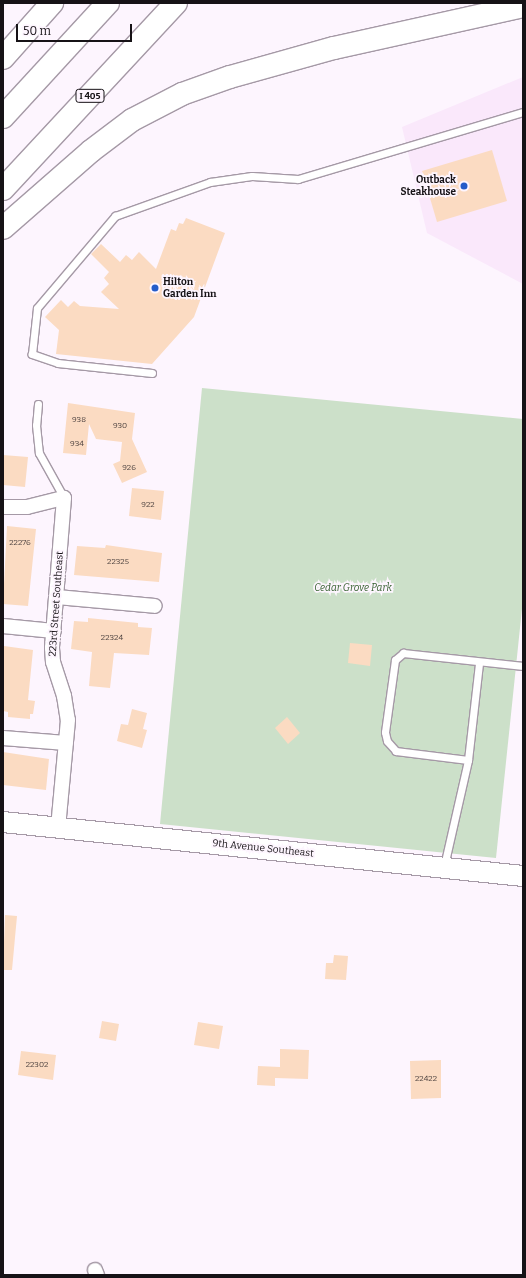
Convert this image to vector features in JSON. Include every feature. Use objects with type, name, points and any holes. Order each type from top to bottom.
[{"type":"highway","points":[[3,58],[52,3]]},
{"type":"highway","points":[[3,104],[98,3]]},
{"type":"highway","points":[[3,117],[108,3]]},
{"type":"highway","name":"I 405","points":[[3,170],[158,3]]},
{"type":"highway","name":"I 405","points":[[3,189],[176,3]]},
{"type":"highway","points":[[3,228],[90,151],[132,120],[182,94],[230,77],[334,48],[523,6]]},
{"type":"main road","name":"9th Avenue Southeast","points":[[3,822],[523,876]]},
{"type":"street","points":[[3,507],[27,507],[64,498]]},
{"type":"street","name":"223rd Street Southeast","points":[[58,828],[68,720],[53,662],[64,498]]},
{"type":"street","points":[[58,597],[155,606]]},
{"type":"street","points":[[3,626],[54,631]]},
{"type":"street","points":[[3,738],[66,743]]},
{"type":"lane","points":[[152,373],[58,363],[32,354],[37,308],[115,216],[210,182],[252,176],[298,180],[523,112]]},
{"type":"lane","points":[[38,404],[36,425],[39,453],[64,498]]},
{"type":"lane","points":[[468,760],[396,751],[387,741],[385,732],[392,672],[395,660],[403,654],[479,663],[523,666]]},
{"type":"lane","points":[[444,868],[468,760],[479,663]]},
{"type":"shaded area","points":[[523,77],[523,284],[427,233],[402,127]]},
{"type":"green space","name":"Cedar Grove Park","points":[[202,388],[523,419],[523,599],[496,858],[160,824]]},
{"type":"building","name":"Outback Steakhouse","points":[[492,150],[507,201],[437,222],[422,171]]},
{"type":"building","name":"Hilton Garden Inn","points":[[186,218],[225,233],[194,317],[152,364],[56,354],[59,330],[45,317],[61,300],[68,307],[74,301],[80,306],[119,309],[101,292],[109,284],[104,278],[109,272],[91,254],[101,244],[120,262],[126,255],[132,260],[139,252],[156,269],[171,229],[176,231],[179,223],[183,224]]},
{"type":"building","points":[[68,403],[135,413],[132,439],[147,472],[122,483],[113,464],[120,461],[122,442],[96,439],[89,424],[86,455],[63,453]]},
{"type":"building","points":[[3,455],[28,457],[25,487],[3,485]]},
{"type":"building","points":[[132,488],[164,491],[161,520],[129,516]]},
{"type":"building","points":[[7,526],[36,529],[28,606],[3,604]]},
{"type":"building","points":[[106,545],[162,553],[159,582],[74,575],[77,546],[105,548]]},
{"type":"building","points":[[88,618],[138,623],[138,627],[152,628],[149,655],[114,653],[110,688],[89,686],[92,652],[71,649],[74,621],[88,622]]},
{"type":"building","points":[[350,643],[372,645],[370,666],[348,663]]},
{"type":"building","points":[[4,646],[33,650],[28,700],[35,701],[33,714],[30,714],[30,719],[8,717],[8,712],[3,711]]},
{"type":"building","points":[[132,709],[147,713],[143,729],[147,730],[142,748],[117,741],[121,724],[128,725]]},
{"type":"building","points":[[287,717],[300,733],[288,744],[275,728]]},
{"type":"building","points":[[3,752],[49,759],[46,790],[3,785]]},
{"type":"building","points":[[5,915],[17,916],[12,970],[3,970]]},
{"type":"building","points":[[334,955],[348,956],[346,980],[325,979],[326,963],[333,963]]},
{"type":"building","points":[[102,1021],[119,1024],[116,1041],[99,1038]]},
{"type":"building","points":[[198,1022],[223,1026],[219,1049],[194,1045]]},
{"type":"building","points":[[280,1049],[309,1050],[308,1079],[275,1078],[275,1086],[257,1085],[258,1066],[280,1067]]},
{"type":"building","points":[[21,1051],[56,1055],[53,1080],[18,1075]]},
{"type":"building","points":[[441,1060],[441,1098],[411,1099],[410,1061]]},
{"type":"place","name":"Outback Steakhouse","points":[[464,186]]},
{"type":"place","name":"Hilton Garden Inn","points":[[155,288]]}]
